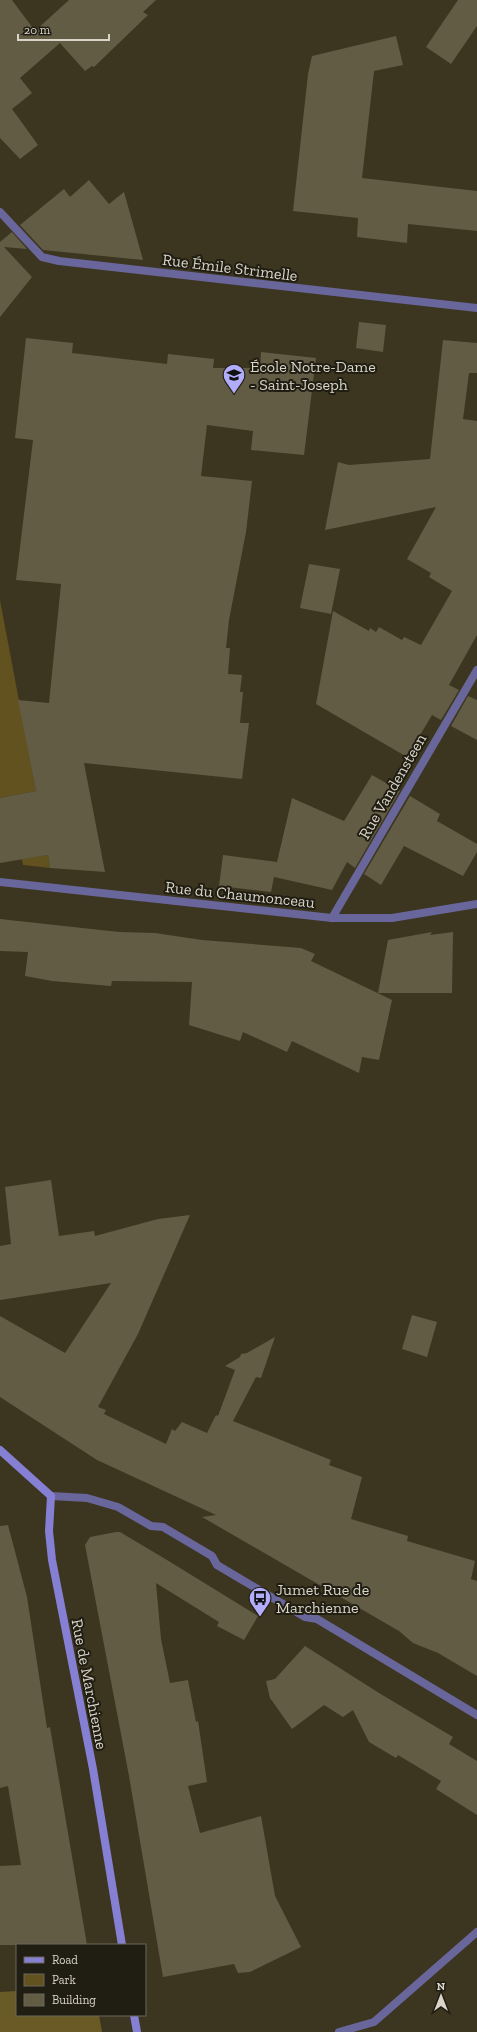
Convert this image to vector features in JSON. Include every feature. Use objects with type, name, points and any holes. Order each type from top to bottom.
[{"type":"street","name":"Rue Émile Strimelle","points":[[0,212],[42,257],[59,261],[477,308]]},
{"type":"street","name":"Rue Vandensteen","points":[[332,918],[477,670]]},
{"type":"street","name":"Rue du Chaumonceau","points":[[0,882],[332,918],[392,918],[477,904]]},
{"type":"street","points":[[0,1450],[51,1496],[87,1498],[104,1502],[130,1512],[152,1526],[163,1527],[212,1556],[218,1565],[305,1617],[316,1619],[477,1715]]},
{"type":"street","name":"Rue de Marchienne","points":[[51,1496],[49,1531],[52,1560],[93,1769],[122,1944]]},
{"type":"street","points":[[339,2032],[374,2022],[477,1932]]},
{"type":"street","points":[[134,2016],[137,2032]]},
{"type":"green space","points":[[0,600],[36,791],[0,798]]},
{"type":"green space","points":[[48,855],[50,868],[23,865],[22,859]]},
{"type":"shaded area","points":[[16,1991],[16,2016],[99,2016],[102,2032],[0,2032],[0,1992]]},
{"type":"building","points":[[0,0],[12,0],[35,31],[69,0],[156,0],[143,12],[148,15],[94,67],[92,66],[85,71],[60,43],[20,78],[32,93],[12,109],[38,145],[20,159],[0,138]]},
{"type":"building","points":[[458,0],[477,0],[477,26],[451,64],[426,47]]},
{"type":"building","points":[[396,36],[403,65],[374,71],[362,178],[477,191],[477,231],[408,224],[407,243],[357,237],[358,218],[293,211],[308,74],[312,56]]},
{"type":"building","points":[[89,180],[109,204],[124,192],[143,260],[43,250],[20,225],[64,189],[70,197]]},
{"type":"building","points":[[12,232],[27,249],[4,247],[32,277],[0,317],[0,242]]},
{"type":"building","points":[[359,322],[386,325],[383,352],[356,348]]},
{"type":"building","points":[[26,338],[73,343],[72,353],[167,364],[168,354],[214,359],[213,368],[260,368],[261,352],[316,358],[304,455],[251,450],[253,431],[207,425],[201,476],[252,481],[246,532],[229,620],[226,648],[230,648],[228,674],[242,675],[240,692],[243,692],[240,723],[249,723],[242,779],[84,763],[105,872],[50,868],[48,855],[0,863],[0,798],[36,791],[18,700],[49,703],[61,584],[16,580],[33,440],[15,438]]},
{"type":"building","points":[[443,340],[477,343],[477,373],[469,373],[463,419],[477,421],[477,635],[449,685],[459,690],[441,720],[432,715],[407,757],[316,704],[333,611],[369,631],[370,628],[376,632],[379,627],[402,640],[404,637],[421,645],[452,591],[429,577],[431,573],[407,559],[436,507],[325,530],[338,462],[349,465],[430,459]]},
{"type":"building","points":[[309,564],[340,569],[331,614],[300,608]]},
{"type":"building","points":[[468,696],[477,700],[477,740],[451,726]]},
{"type":"building","points":[[372,775],[400,791],[355,868],[347,862],[332,890],[274,877],[271,892],[219,886],[223,855],[277,862],[292,798],[344,821]]},
{"type":"building","points":[[410,796],[440,814],[437,821],[477,844],[477,852],[463,876],[404,846],[381,885],[364,874]]},
{"type":"building","points":[[0,919],[119,932],[155,933],[202,940],[301,948],[315,954],[311,961],[392,1000],[379,1060],[362,1057],[359,1073],[292,1041],[287,1052],[243,1032],[240,1041],[189,1025],[192,982],[112,981],[111,986],[52,981],[25,976],[28,952],[0,951]]},
{"type":"building","points":[[432,932],[430,935],[453,932],[452,993],[378,993],[388,940]]},
{"type":"building","points":[[51,1180],[59,1236],[94,1231],[95,1236],[158,1219],[190,1215],[138,1334],[98,1407],[106,1410],[104,1414],[166,1444],[172,1429],[175,1431],[182,1422],[207,1433],[216,1415],[218,1416],[235,1370],[225,1366],[240,1357],[241,1354],[247,1353],[275,1337],[261,1378],[256,1377],[233,1421],[331,1460],[329,1465],[362,1477],[351,1519],[408,1536],[407,1541],[475,1561],[471,1579],[477,1581],[477,1676],[438,1653],[413,1643],[399,1631],[202,1517],[216,1515],[97,1460],[0,1397],[0,1316],[65,1353],[111,1283],[0,1300],[0,1246],[11,1244],[5,1187]]},
{"type":"building","points":[[412,1315],[437,1322],[427,1357],[402,1349]]},
{"type":"building","points":[[8,1525],[27,1597],[47,1728],[50,1727],[87,1944],[0,1945],[0,1866],[21,1865],[8,1786],[0,1788],[0,1526]]},
{"type":"building","points":[[120,1532],[258,1616],[244,1640],[217,1626],[219,1622],[156,1583],[161,1639],[170,1683],[188,1680],[196,1722],[198,1721],[207,1782],[188,1786],[200,1833],[261,1816],[275,1896],[301,1947],[250,1972],[238,1973],[234,1964],[163,1977],[129,1776],[85,1545],[90,1537]]},
{"type":"building","points":[[305,1646],[379,1693],[453,1737],[449,1744],[477,1761],[477,1815],[436,1789],[441,1781],[398,1755],[396,1758],[369,1742],[353,1710],[343,1717],[324,1705],[292,1729],[270,1698],[266,1681],[275,1679]]},
{"type":"place","name":"École Notre-Dame - Saint-Joseph","points":[[234,394]]},
{"type":"place","name":"Jumet Rue de Marchienne","points":[[260,1618]]}]
